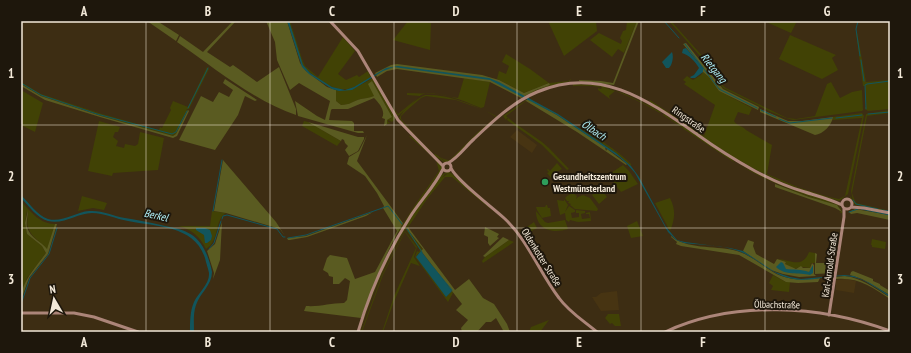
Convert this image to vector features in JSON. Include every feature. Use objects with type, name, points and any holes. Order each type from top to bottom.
[{"type":"main road","name":"Oldenkotter Straße","points":[[330,21],[355,47],[398,120],[433,155],[505,219],[518,233],[564,305],[597,332]]},
{"type":"main road","name":"Ringstraße","points":[[447,167],[499,116],[522,99],[551,87],[572,83],[593,83],[620,89],[648,101],[721,151],[756,171],[804,192],[846,206],[890,213]]},
{"type":"main road","points":[[358,332],[382,268],[391,250],[414,212],[447,167]]},
{"type":"main road","name":"Karl-Arnold-Straße","points":[[829,316],[846,206]]},
{"type":"main road","name":"Ölbachstraße","points":[[665,332],[702,318],[747,312],[781,310],[829,316],[890,331]]},
{"type":"main road","points":[[21,313],[74,313],[94,317],[138,332]]},
{"type":"shaded area","points":[[147,21],[157,21],[179,35],[176,41]]},
{"type":"shaded area","points":[[233,21],[236,21],[207,52],[230,67],[233,65],[257,82],[279,67],[296,109],[296,115],[280,109],[249,92],[177,42],[180,36],[203,52]]},
{"type":"shaded area","points":[[266,21],[287,21],[300,63],[306,71],[327,87],[336,90],[336,101],[341,105],[374,96],[368,84],[372,81],[392,117],[387,120],[387,124],[384,126],[385,119],[382,118],[383,110],[374,98],[348,109],[331,110],[329,120],[352,121],[354,123],[354,131],[363,131],[364,133],[358,133],[298,116],[295,101],[325,120],[330,101],[299,83],[290,90],[277,60],[275,42]]},
{"type":"shaded area","points":[[289,21],[305,66],[318,77],[343,37],[355,51],[338,74],[346,80],[357,75],[359,77],[368,71],[372,77],[352,88],[346,89],[334,87],[319,79],[303,65]]},
{"type":"shaded area","points":[[408,21],[428,21],[428,23],[431,23],[430,50],[393,40]]},
{"type":"shaded area","points":[[548,21],[596,21],[597,31],[564,56]]},
{"type":"shaded area","points":[[627,21],[637,21],[624,53],[618,49],[612,57],[590,40],[599,33],[621,44],[622,41],[620,38],[623,31],[626,30]]},
{"type":"shaded area","points":[[637,21],[639,21],[614,85],[579,81],[601,81],[613,83]]},
{"type":"shaded area","points":[[669,21],[671,21],[706,60],[720,83],[726,88],[787,118],[796,119],[815,116],[827,84],[831,82],[840,98],[852,92],[862,90],[863,110],[793,120],[786,118],[771,112],[723,88],[700,56]]},
{"type":"shaded area","points":[[764,21],[797,21],[791,33]]},
{"type":"shaded area","points":[[856,32],[866,82],[890,80],[890,109],[868,111],[865,109],[865,86],[863,86]]},
{"type":"shaded area","points":[[790,35],[836,55],[832,58],[838,70],[822,79],[779,59]]},
{"type":"shaded area","points":[[686,43],[723,89],[759,107],[758,110],[719,91],[709,77],[703,72],[703,68],[683,44]]},
{"type":"shaded area","points":[[506,54],[549,83],[524,93],[497,79],[499,71],[506,74],[509,66],[502,62]]},
{"type":"shaded area","points":[[397,64],[482,75],[499,80],[524,93],[549,83],[550,85],[521,98],[490,82],[397,69],[387,71],[377,77],[375,73],[391,65]]},
{"type":"shaded area","points":[[207,67],[209,69],[189,109],[186,109],[188,110],[176,134],[173,136],[101,116],[41,96],[21,84],[21,82],[41,94],[102,114],[159,130],[160,127],[162,128],[171,110],[170,108],[173,101],[188,107]]},
{"type":"shaded area","points":[[703,72],[709,77],[719,91],[752,108],[749,115],[738,112],[734,121],[746,130],[772,145],[767,174],[798,187],[797,188],[741,162],[650,102],[650,100],[704,136],[715,105],[684,84],[686,82],[683,80],[687,76],[693,80]]},
{"type":"shaded area","points":[[373,78],[395,118],[392,122],[388,120],[388,122],[391,123],[387,124],[387,120],[392,117],[372,81],[374,96],[344,105],[341,105],[336,101],[336,90],[341,91],[351,89]]},
{"type":"shaded area","points":[[464,78],[490,82],[484,107],[481,108],[447,96],[458,98]]},
{"type":"shaded area","points":[[225,79],[257,100],[255,101],[245,96],[238,115],[215,150],[179,140],[201,96],[213,102],[219,92],[229,97],[233,90],[223,83]]},
{"type":"shaded area","points":[[571,79],[570,81],[544,88],[529,95],[529,93],[550,85],[549,83],[568,81]]},
{"type":"shaded area","points":[[21,84],[41,96],[101,116],[173,136],[176,134],[188,110],[189,111],[177,136],[173,138],[45,100],[21,86]]},
{"type":"shaded area","points":[[573,84],[599,85],[632,95],[655,108],[653,108],[661,112],[660,113],[615,91],[609,96],[610,99],[598,90],[598,88],[601,89],[602,87],[573,86]],"holes":[[[604,87],[635,97],[653,108],[625,94]]]},
{"type":"shaded area","points":[[21,90],[43,103],[35,132],[21,125]]},
{"type":"shaded area","points":[[407,93],[427,94],[420,96],[407,95]]},
{"type":"shaded area","points":[[425,95],[448,97],[463,101],[484,110],[456,100],[426,96],[421,98],[401,116],[401,119],[421,141],[399,118],[410,105]]},
{"type":"shaded area","points":[[419,97],[398,116],[391,105],[398,114]]},
{"type":"shaded area","points":[[528,99],[557,115],[605,147],[606,151],[607,149],[627,164],[626,165],[577,132],[525,101]]},
{"type":"shaded area","points":[[525,101],[506,116],[542,142],[569,169],[567,170],[542,145],[507,120],[508,118],[506,120],[503,116]]},
{"type":"shaded area","points":[[760,109],[788,121],[802,121],[833,117],[827,129],[815,135],[760,112]]},
{"type":"shaded area","points":[[890,110],[890,113],[867,116],[852,193],[856,203],[890,212],[855,205],[850,199],[850,196],[853,201],[851,191],[866,114]]},
{"type":"shaded area","points":[[486,111],[497,117],[451,161],[444,162],[434,155],[435,154],[432,151],[444,159],[450,160],[477,133],[496,117]]},
{"type":"shaded area","points":[[862,113],[864,116],[848,194],[839,201],[799,189],[798,187],[839,199],[845,196],[862,118],[833,120],[833,117]]},
{"type":"shaded area","points":[[664,114],[682,128],[663,115]]},
{"type":"shaded area","points":[[668,116],[735,161],[731,159],[735,163],[684,129]]},
{"type":"shaded area","points":[[99,121],[120,127],[118,132],[115,132],[113,137],[118,141],[116,146],[124,148],[125,144],[135,146],[138,144],[140,132],[164,138],[158,170],[113,173],[112,176],[88,171]]},
{"type":"shaded area","points":[[304,121],[341,141],[337,146],[302,126]]},
{"type":"shaded area","points":[[308,122],[358,137],[364,137],[364,139],[358,151],[349,156],[345,150],[348,146],[344,140],[342,139],[341,141]]},
{"type":"shaded area","points":[[581,127],[607,144],[631,164],[631,166],[616,153],[581,129]]},
{"type":"shaded area","points":[[517,130],[537,145],[532,153],[510,137]]},
{"type":"shaded area","points":[[367,135],[357,161],[403,223],[380,269],[361,318],[304,311],[306,306],[344,303],[347,300],[350,281],[345,278],[339,284],[333,284],[333,277],[329,276],[328,273],[323,270],[327,258],[330,255],[347,258],[355,279],[375,272],[397,231],[383,208],[384,206],[377,193],[365,176],[347,164],[349,157],[359,151]]},
{"type":"shaded area","points":[[409,136],[411,136],[442,165],[442,169],[399,233],[398,232],[439,171],[436,160]]},
{"type":"shaded area","points":[[223,160],[276,222],[285,236],[280,229],[226,213],[214,211]]},
{"type":"shaded area","points":[[557,163],[562,169],[558,171],[553,180],[547,173],[549,172],[547,170],[548,169],[550,171]]},
{"type":"shaded area","points":[[739,163],[767,178],[839,204],[828,202],[839,205],[842,213],[839,213],[841,212],[839,206],[812,198],[774,183],[737,164],[755,173]]},
{"type":"shaded area","points":[[623,165],[638,184],[621,192],[608,175]]},
{"type":"shaded area","points":[[448,172],[451,173],[495,213],[452,177],[445,177],[427,199],[407,229],[423,250],[416,257],[446,297],[452,291],[453,293],[448,302],[415,257],[417,251],[419,252],[420,250],[406,230],[410,222],[381,275],[359,332],[376,285],[397,241],[434,184],[442,175]]},
{"type":"shaded area","points":[[775,184],[809,197],[837,205],[842,212],[835,208],[775,187]]},
{"type":"shaded area","points":[[600,188],[607,197],[599,204],[592,195]]},
{"type":"shaded area","points":[[574,191],[573,193],[577,196],[576,199],[583,195],[590,198],[598,209],[597,211],[575,209],[570,205],[571,204],[568,203],[569,201],[565,198],[572,193],[566,194]]},
{"type":"shaded area","points":[[82,196],[107,203],[104,210],[93,208],[78,211]]},
{"type":"shaded area","points":[[670,198],[674,214],[670,231],[655,203]]},
{"type":"shaded area","points":[[564,199],[568,205],[565,212],[569,206],[575,210],[575,212],[571,213],[572,218],[579,217],[579,213],[576,213],[576,210],[585,211],[585,213],[581,214],[582,219],[590,218],[589,214],[586,213],[590,212],[591,221],[578,222],[570,220],[569,222],[566,220],[565,213],[560,215],[557,200],[564,201]]},
{"type":"shaded area","points":[[21,201],[40,220],[55,224],[47,250],[29,231],[27,225],[27,211],[25,223],[27,234],[42,246],[46,253],[27,278],[21,296]]},
{"type":"shaded area","points":[[546,205],[550,208],[551,216],[542,218],[536,207],[545,207]]},
{"type":"shaded area","points":[[855,209],[890,215],[890,220],[857,213],[851,214],[849,212]]},
{"type":"shaded area","points":[[28,210],[28,231],[47,249],[55,224],[57,224],[48,254],[29,278],[21,300],[26,281],[46,253],[42,246],[27,234],[25,223]]},
{"type":"shaded area","points":[[212,211],[226,213],[220,220],[213,241],[206,249],[195,234],[178,226],[210,226]]},
{"type":"shaded area","points":[[536,211],[545,222],[548,223],[565,220],[568,229],[551,231],[546,229],[539,223]]},
{"type":"shaded area","points":[[373,212],[366,216],[307,237],[290,240],[287,238],[306,236]]},
{"type":"shaded area","points":[[637,221],[643,236],[631,238],[627,226]]},
{"type":"shaded area","points":[[222,222],[220,260],[213,279],[214,273],[207,251],[215,244]]},
{"type":"shaded area","points":[[534,222],[537,228],[523,236],[520,232]]},
{"type":"shaded area","points":[[408,227],[455,290],[469,279],[483,298],[494,304],[507,324],[510,332],[504,332],[496,318],[491,322],[486,322],[477,332],[462,332],[461,328],[468,320],[456,310],[462,304],[421,251],[423,249],[407,229]]},
{"type":"shaded area","points":[[485,227],[499,234],[497,237],[499,238],[490,246],[488,243],[488,237],[484,235]]},
{"type":"shaded area","points":[[405,231],[417,247],[414,257],[420,266],[411,263],[382,332],[394,296],[416,248],[405,232],[383,275],[361,332],[382,275]]},
{"type":"shaded area","points":[[671,236],[684,243],[692,245],[738,251],[784,277],[802,279],[820,278],[818,282],[786,282],[739,255],[681,246],[676,244],[677,242]]},
{"type":"shaded area","points":[[503,237],[509,240],[485,257],[483,256]]},
{"type":"shaded area","points":[[872,239],[886,242],[885,249],[872,247]]},
{"type":"shaded area","points":[[509,240],[514,242],[483,263],[482,261],[485,257]]},
{"type":"shaded area","points":[[748,240],[754,242],[753,246],[756,254],[774,264],[777,259],[786,262],[785,264],[796,269],[801,266],[803,268],[810,268],[812,263],[814,265],[814,274],[816,276],[799,277],[771,270],[743,251]]},
{"type":"shaded area","points":[[809,252],[815,253],[815,263],[811,263],[810,268],[801,267],[794,269],[785,264],[786,262],[777,259],[799,262],[803,261]]},
{"type":"shaded area","points":[[815,253],[817,254],[816,263],[826,263],[825,272],[834,271],[834,273],[815,274]]},
{"type":"shaded area","points":[[853,271],[873,279],[873,281],[890,291],[890,295],[862,279],[850,275]]},
{"type":"shaded area","points":[[773,275],[786,282],[790,282],[789,292],[771,290],[773,286],[769,283]]},
{"type":"shaded area","points":[[845,276],[867,283],[890,297],[890,299],[858,281],[836,279],[836,277]]},
{"type":"shaded area","points":[[846,279],[856,281],[854,293],[836,290],[836,280]]},
{"type":"shaded area","points":[[617,291],[619,310],[601,311],[592,297],[596,297],[601,293]]},
{"type":"shaded area","points":[[608,314],[619,314],[621,326],[615,326],[612,323],[610,324],[605,318]]},
{"type":"shaded area","points":[[549,320],[540,332],[529,332],[531,327]]},
{"type":"water","points":[[287,21],[289,21],[303,65],[310,73],[332,87],[345,90],[354,87],[386,68],[398,66],[489,78],[499,82],[558,114],[616,153],[631,166],[639,177],[666,227],[677,240],[710,245],[684,243],[676,240],[668,232],[635,173],[627,164],[557,115],[490,80],[394,67],[383,71],[352,90],[339,91],[332,89],[309,74],[302,67]]},
{"type":"water","points":[[686,48],[703,68],[703,72],[695,78],[690,77],[694,75],[699,68],[692,59],[682,53],[683,49]]},
{"type":"water","points":[[672,52],[672,63],[669,68],[666,68],[662,62]]},
{"type":"water","points":[[21,195],[37,212],[48,219],[58,220],[84,212],[98,211],[176,228],[194,236],[203,247],[212,272],[210,281],[196,305],[194,315],[194,332],[190,332],[192,309],[194,302],[208,281],[209,273],[200,247],[192,239],[173,229],[96,213],[54,222],[48,221],[33,211],[21,198]]},
{"type":"water","points":[[196,228],[205,228],[210,230],[212,236],[211,240],[207,243],[205,243],[204,235],[196,230]]},
{"type":"water","points":[[723,247],[743,251],[775,272],[790,277],[801,279],[844,275],[854,276],[870,283],[890,297],[867,282],[853,277],[837,276],[797,280],[782,276],[770,270],[753,258],[741,252]]},
{"type":"water","points":[[421,251],[452,291],[446,297],[416,257]]},
{"type":"water","points":[[781,262],[786,269],[809,272],[813,265],[813,273],[810,275],[784,272],[776,267]]},
{"type":"waterway","name":"Rietgang","points":[[664,21],[679,38]]},
{"type":"waterway","points":[[858,21],[856,29],[860,56]]},
{"type":"waterway","name":"Rietgang","points":[[685,44],[719,89],[757,108]]},
{"type":"waterway","points":[[861,60],[864,81]]},
{"type":"waterway","points":[[188,108],[208,68]]},
{"type":"waterway","name":"Rietgang","points":[[866,109],[865,85],[890,81]]},
{"type":"waterway","points":[[21,83],[41,95],[97,114],[172,134],[176,132],[187,111]]},
{"type":"waterway","name":"Rietgang","points":[[761,110],[776,117]]},
{"type":"waterway","points":[[868,114],[890,112]]},
{"type":"waterway","name":"Rietgang","points":[[836,118],[862,115]]},
{"type":"waterway","name":"Rietgang","points":[[779,119],[790,123],[832,118]]},
{"type":"waterway","points":[[213,211],[222,160]]},
{"type":"waterway","points":[[853,200],[856,204],[878,209]]},
{"type":"waterway","points":[[288,238],[306,235],[388,206],[402,224]]},
{"type":"waterway","points":[[849,212],[858,209]]},
{"type":"waterway","points":[[861,209],[890,215]]},
{"type":"waterway","points":[[881,210],[890,211]]},
{"type":"waterway","points":[[222,219],[223,216],[227,215],[277,229],[283,237],[285,237]]},
{"type":"waterway","points":[[209,249],[214,243],[221,221]]},
{"type":"waterway","points":[[21,304],[30,278],[49,254],[57,228]]},
{"type":"waterway","points":[[407,229],[422,252]]},
{"type":"waterway","points":[[432,266],[452,290]]},
{"type":"place","name":"Gesundheitszentrum Westmünsterland","points":[[545,182]]},
{"type":"water label","name":"Ölbach","points":[[594,130]]},
{"type":"water label","name":"Berkel","points":[[156,215]]}]
